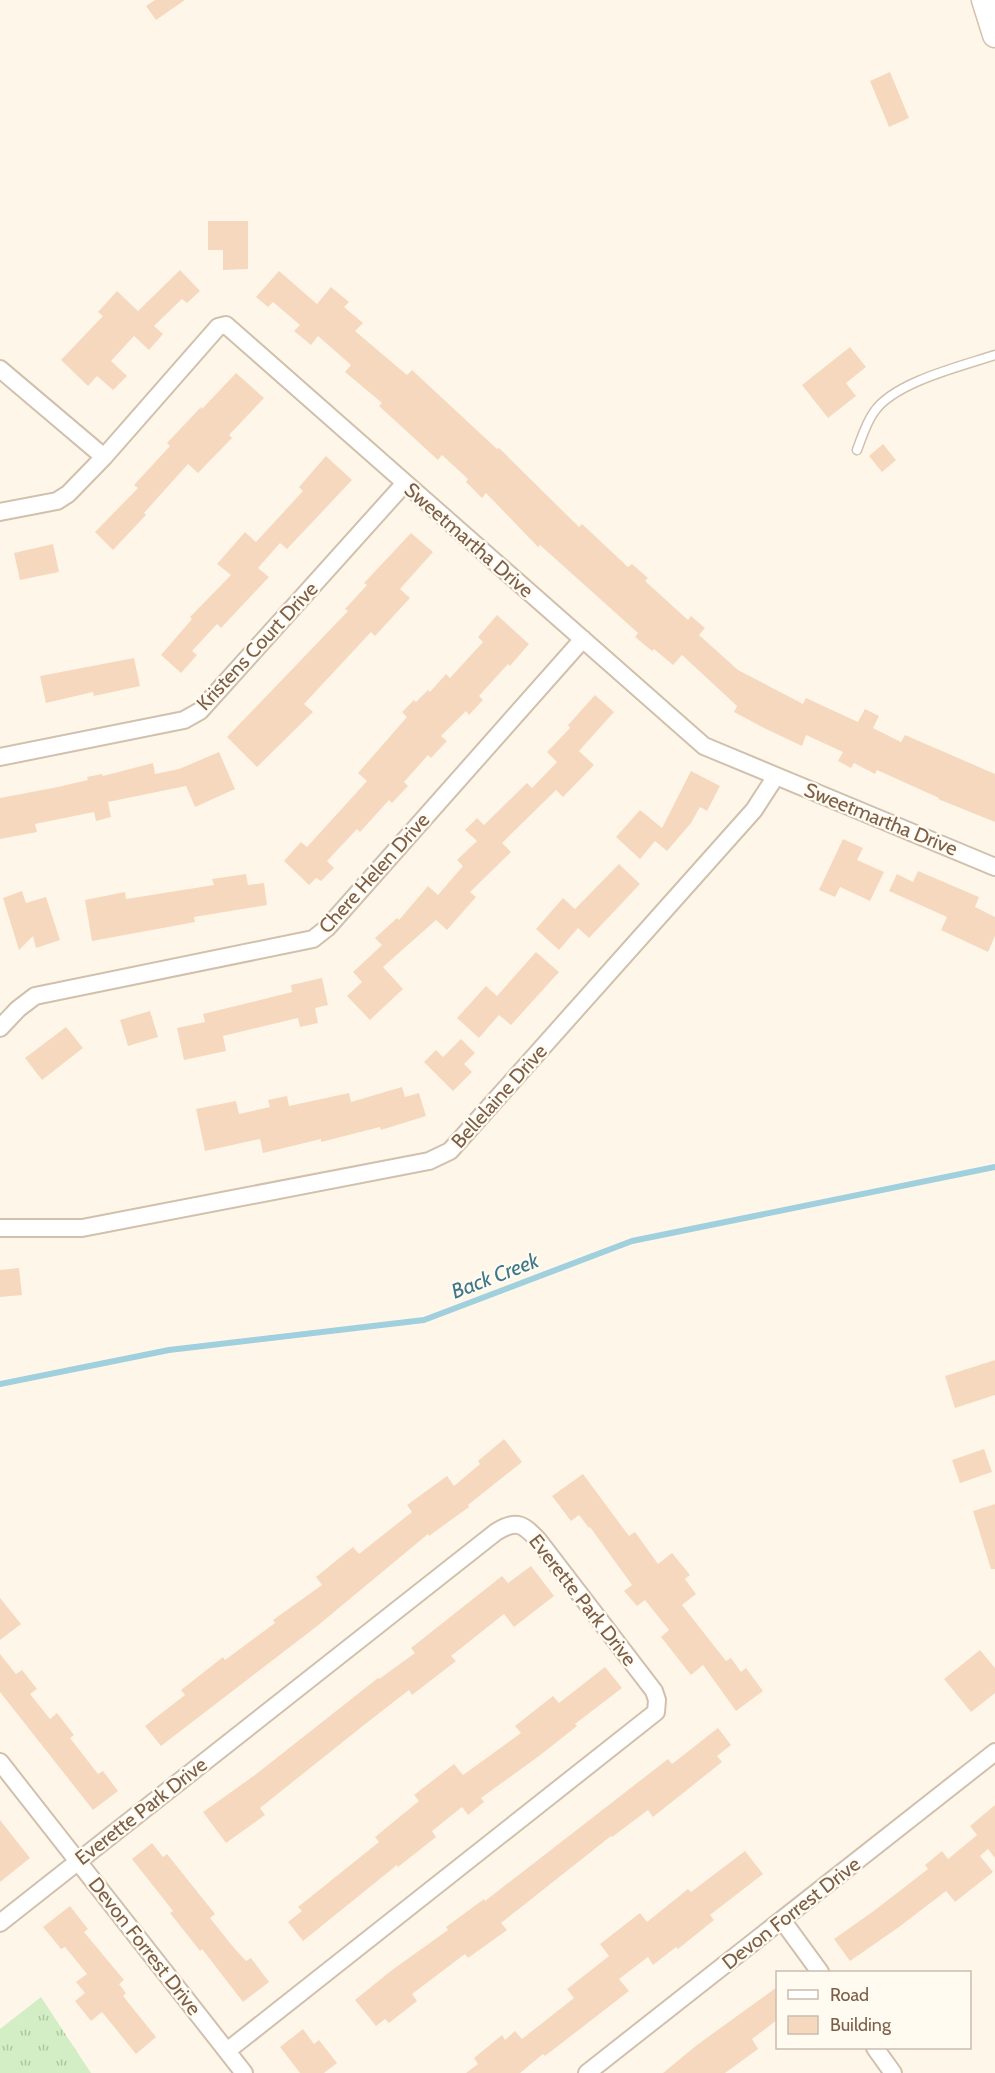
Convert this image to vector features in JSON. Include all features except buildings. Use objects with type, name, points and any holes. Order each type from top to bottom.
[{"type":"main road","points":[[984,0],[995,35]]},
{"type":"street","name":"Sweetmartha Drive","points":[[0,512],[57,501],[68,494],[104,457],[218,327],[226,325],[704,746],[995,867]]},
{"type":"street","points":[[0,369],[104,457]]},
{"type":"street","name":"Kristens Court Drive","points":[[0,758],[184,720],[200,711],[405,483]]},
{"type":"street","name":"Chere Helen Drive","points":[[0,1028],[18,1009],[35,996],[313,939],[327,928],[583,639]]},
{"type":"street","name":"Bellelaine Drive","points":[[0,1228],[82,1228],[429,1161],[450,1151],[754,810],[776,776]]},
{"type":"street","name":"Everette Park Drive","points":[[0,1923],[496,1532],[508,1525],[520,1524],[539,1541],[654,1691],[657,1700],[656,1712],[227,2051]]},
{"type":"street","name":"Devon Forrest Drive","points":[[587,2073],[995,1752]]},
{"type":"street","name":"Devon Forrest Drive","points":[[0,1762],[244,2073]]},
{"type":"street","points":[[782,1920],[819,1971]]},
{"type":"street","points":[[876,2049],[893,2073]]},
{"type":"lane","points":[[857,450],[875,410],[890,397],[933,375],[995,355]]},
{"type":"green space","points":[[41,1997],[91,2073],[0,2073],[0,2029]]},
{"type":"waterway","name":"Back Creek","points":[[0,1384],[169,1350],[424,1320],[632,1241],[995,1167]]}]
